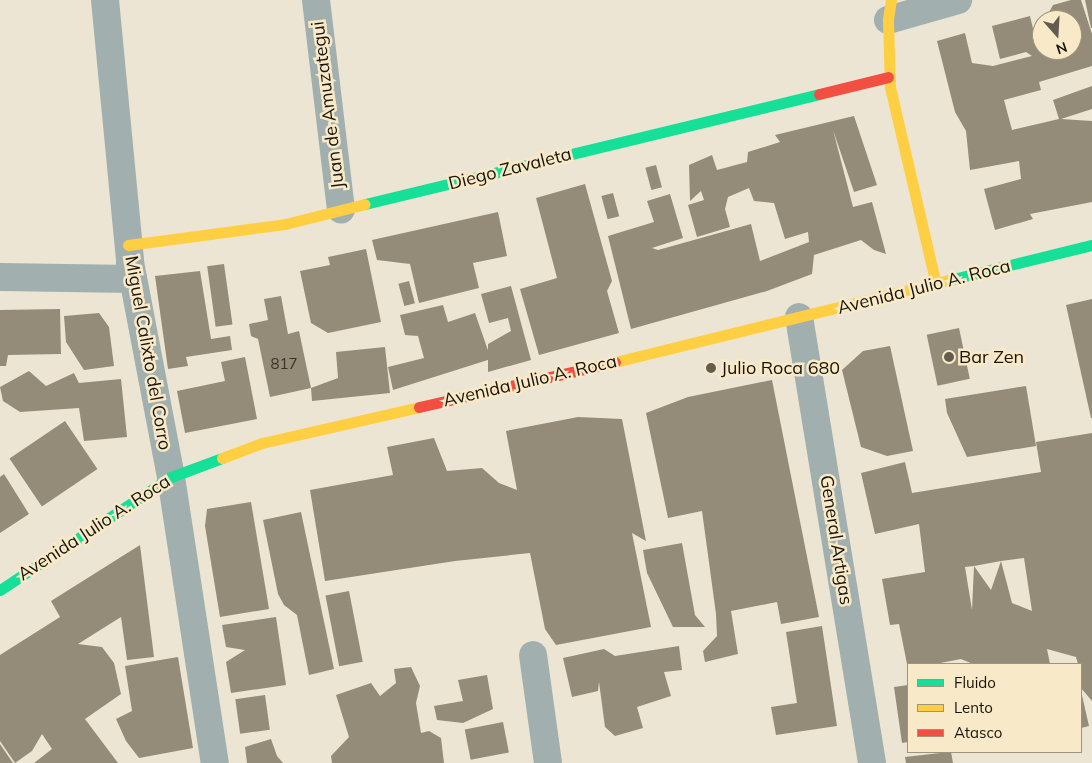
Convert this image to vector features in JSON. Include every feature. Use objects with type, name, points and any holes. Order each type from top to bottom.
[{"type":"main road","points":[[889,10],[888,76],[936,284]]},
{"type":"main road","name":"Diego Zavaleta","points":[[128,245],[285,224],[888,76]]},
{"type":"main road","name":"Avenida Julio A. Roca","points":[[0,590],[171,477],[262,443],[1092,246]]},
{"type":"street","name":"Miguel Calixto del Corro","points":[[105,0],[128,245],[171,477],[207,759]]},
{"type":"street","name":"Juan de Amuzategui","points":[[316,0],[341,210]]},
{"type":"street","points":[[889,10],[958,0]]},
{"type":"street","points":[[0,277],[133,279]]},
{"type":"street","name":"General Artigas","points":[[799,317],[872,763]]},
{"type":"street","points":[[533,655],[548,763]]},
{"type":"building","points":[[1071,0],[1081,0],[1092,34],[1092,66],[1039,82],[1041,90],[1004,100],[1012,130],[1059,119],[1053,100],[1092,86],[1092,109],[1061,119],[1092,121],[1092,202],[1030,214],[1033,219],[995,230],[984,189],[1021,179],[1019,161],[970,170],[966,131],[955,112],[937,41],[965,33],[972,63],[993,66],[1032,56],[1032,60],[1082,60],[1082,10],[1050,10],[1053,5]]},
{"type":"building","points":[[1085,0],[1092,0],[1092,28],[1091,28]]},
{"type":"building","points":[[1030,16],[1032,24],[1032,56],[1026,52],[1000,59],[992,26]]},
{"type":"building","points":[[854,116],[877,185],[854,192],[833,130],[853,207],[872,202],[886,254],[874,250],[861,240],[814,255],[812,274],[767,291],[631,329],[608,236],[654,222],[647,201],[670,194],[683,238],[652,248],[658,250],[751,224],[760,261],[809,242],[808,232],[785,239],[774,203],[754,201],[749,188],[728,197],[725,209],[730,227],[697,237],[688,205],[704,200],[701,191],[690,201],[689,165],[712,155],[717,170],[747,162],[748,152],[780,142],[775,135]]},
{"type":"building","points":[[656,165],[662,187],[651,190],[645,168]]},
{"type":"building","points":[[585,184],[612,281],[607,291],[619,333],[539,355],[520,289],[557,278],[536,198]]},
{"type":"building","points":[[613,193],[619,216],[608,219],[601,196]]},
{"type":"building","points":[[498,212],[507,256],[473,263],[479,288],[419,303],[410,264],[377,260],[372,240]]},
{"type":"building","points":[[366,249],[381,322],[328,333],[311,323],[300,271],[330,265],[328,257]]},
{"type":"building","points":[[224,264],[232,324],[216,327],[207,266]]},
{"type":"building","points":[[200,271],[211,339],[230,336],[232,350],[186,357],[188,366],[168,369],[155,276]]},
{"type":"building","points":[[409,281],[415,303],[404,306],[398,284]]},
{"type":"building","points":[[511,286],[531,360],[488,372],[488,344],[511,331],[508,318],[489,323],[481,294]]},
{"type":"building","points":[[281,296],[288,334],[299,331],[311,388],[270,397],[258,339],[251,336],[249,324],[268,320],[264,299]]},
{"type":"building","points":[[1092,299],[1092,418],[1091,418],[1066,305]]},
{"type":"building","points":[[443,305],[448,322],[475,313],[491,359],[393,390],[388,367],[424,358],[418,336],[405,335],[400,315]]},
{"type":"building","points":[[60,309],[61,354],[8,355],[6,366],[0,366],[0,310]]},
{"type":"building","points":[[99,313],[109,327],[114,366],[84,370],[66,342],[64,316]]},
{"type":"building","name":"Bar Zen","points":[[959,328],[970,379],[938,386],[927,335]]},
{"type":"building","points":[[890,346],[913,451],[887,456],[861,447],[842,370],[863,351]]},
{"type":"building","points":[[385,347],[390,393],[312,401],[311,388],[338,378],[336,352]]},
{"type":"building","points":[[245,357],[257,419],[185,433],[177,391],[225,381],[221,362]]},
{"type":"building","points":[[29,371],[46,386],[74,373],[79,383],[121,379],[127,437],[84,441],[79,408],[20,412],[3,401],[0,387]]},
{"type":"building","points":[[772,380],[819,617],[781,624],[777,602],[731,611],[738,654],[705,662],[703,651],[717,636],[716,614],[702,511],[668,518],[646,413],[688,397]]},
{"type":"building","points":[[1026,386],[1036,446],[967,457],[947,413],[945,399]]},
{"type":"building","points":[[578,417],[622,419],[646,541],[632,533],[651,627],[556,645],[545,629],[530,553],[455,561],[325,581],[310,490],[393,475],[387,447],[434,438],[447,471],[482,468],[499,483],[517,490],[506,431]]},
{"type":"building","points":[[65,421],[97,469],[42,507],[9,458]]},
{"type":"building","points":[[1092,433],[1092,701],[1082,689],[1082,663],[1078,663],[1076,657],[1047,649],[1050,663],[971,663],[961,659],[940,663],[907,664],[899,624],[890,625],[882,579],[925,572],[919,524],[875,534],[861,473],[905,462],[912,493],[1041,472],[1036,442]],"holes":[[[1024,558],[1032,611],[1012,603],[1001,561]],[[1001,561],[991,590],[974,566]],[[974,566],[972,610],[965,567]]]},
{"type":"building","points":[[4,474],[29,514],[0,533],[0,477]]},
{"type":"building","points":[[251,502],[269,609],[220,617],[205,526],[207,509]]},
{"type":"building","points":[[301,512],[334,669],[309,675],[297,615],[284,605],[278,594],[263,520]]},
{"type":"building","points":[[682,543],[695,615],[705,627],[673,627],[647,573],[643,550]]},
{"type":"building","points":[[140,545],[154,657],[127,660],[121,617],[78,644],[102,647],[114,663],[121,694],[85,719],[118,763],[34,763],[52,749],[42,734],[32,751],[15,763],[0,741],[0,655],[60,617],[51,601]]},
{"type":"building","points":[[349,591],[363,662],[339,666],[325,596]]},
{"type":"building","points":[[276,617],[286,685],[231,693],[226,662],[245,650],[226,647],[222,625]]},
{"type":"building","points":[[822,626],[837,726],[776,735],[771,707],[797,703],[786,632]]},
{"type":"building","points":[[679,646],[682,670],[664,672],[671,696],[637,707],[643,728],[615,736],[605,727],[599,682],[598,691],[572,697],[563,658],[604,649],[615,656]]},
{"type":"building","points":[[178,657],[193,748],[139,758],[126,741],[116,719],[132,711],[125,666]]},
{"type":"building","points":[[411,667],[420,686],[416,703],[421,733],[429,731],[441,738],[444,763],[332,763],[331,756],[349,737],[336,695],[371,683],[380,696],[396,683],[394,669]]},
{"type":"building","points":[[487,675],[493,709],[463,723],[437,720],[434,706],[463,701],[458,680]]},
{"type":"building","points":[[907,685],[907,742],[902,743],[894,687]]},
{"type":"building","points":[[265,695],[270,730],[240,734],[235,699]]},
{"type":"building","points":[[1082,695],[1089,726],[1082,728]]},
{"type":"building","points":[[503,722],[509,752],[471,760],[465,729]]},
{"type":"building","points":[[271,739],[277,756],[283,763],[247,763],[245,747]]},
{"type":"building","points":[[0,744],[13,763],[0,763]]},
{"type":"building","points":[[951,753],[953,763],[906,763],[905,757]]},
{"type":"traffic: fast","points":[[365,204],[819,94]]},
{"type":"traffic: fast","points":[[949,280],[1092,245]]},
{"type":"traffic: fast","points":[[0,590],[171,477],[222,458]]},
{"type":"traffic: slow","points":[[891,0],[888,20],[890,87],[936,284]]},
{"type":"traffic: slow","points":[[128,245],[285,224],[365,204]]},
{"type":"traffic: slow","points":[[615,362],[949,280]]},
{"type":"traffic: slow","points":[[222,458],[262,443],[419,407]]},
{"type":"traffic: jam","points":[[819,94],[888,77]]},
{"type":"traffic: jam","points":[[419,407],[615,362]]},
{"type":"place","name":"Bar Zen","points":[[949,357]]},
{"type":"place","name":"Julio Roca 680","points":[[711,368]]}]
